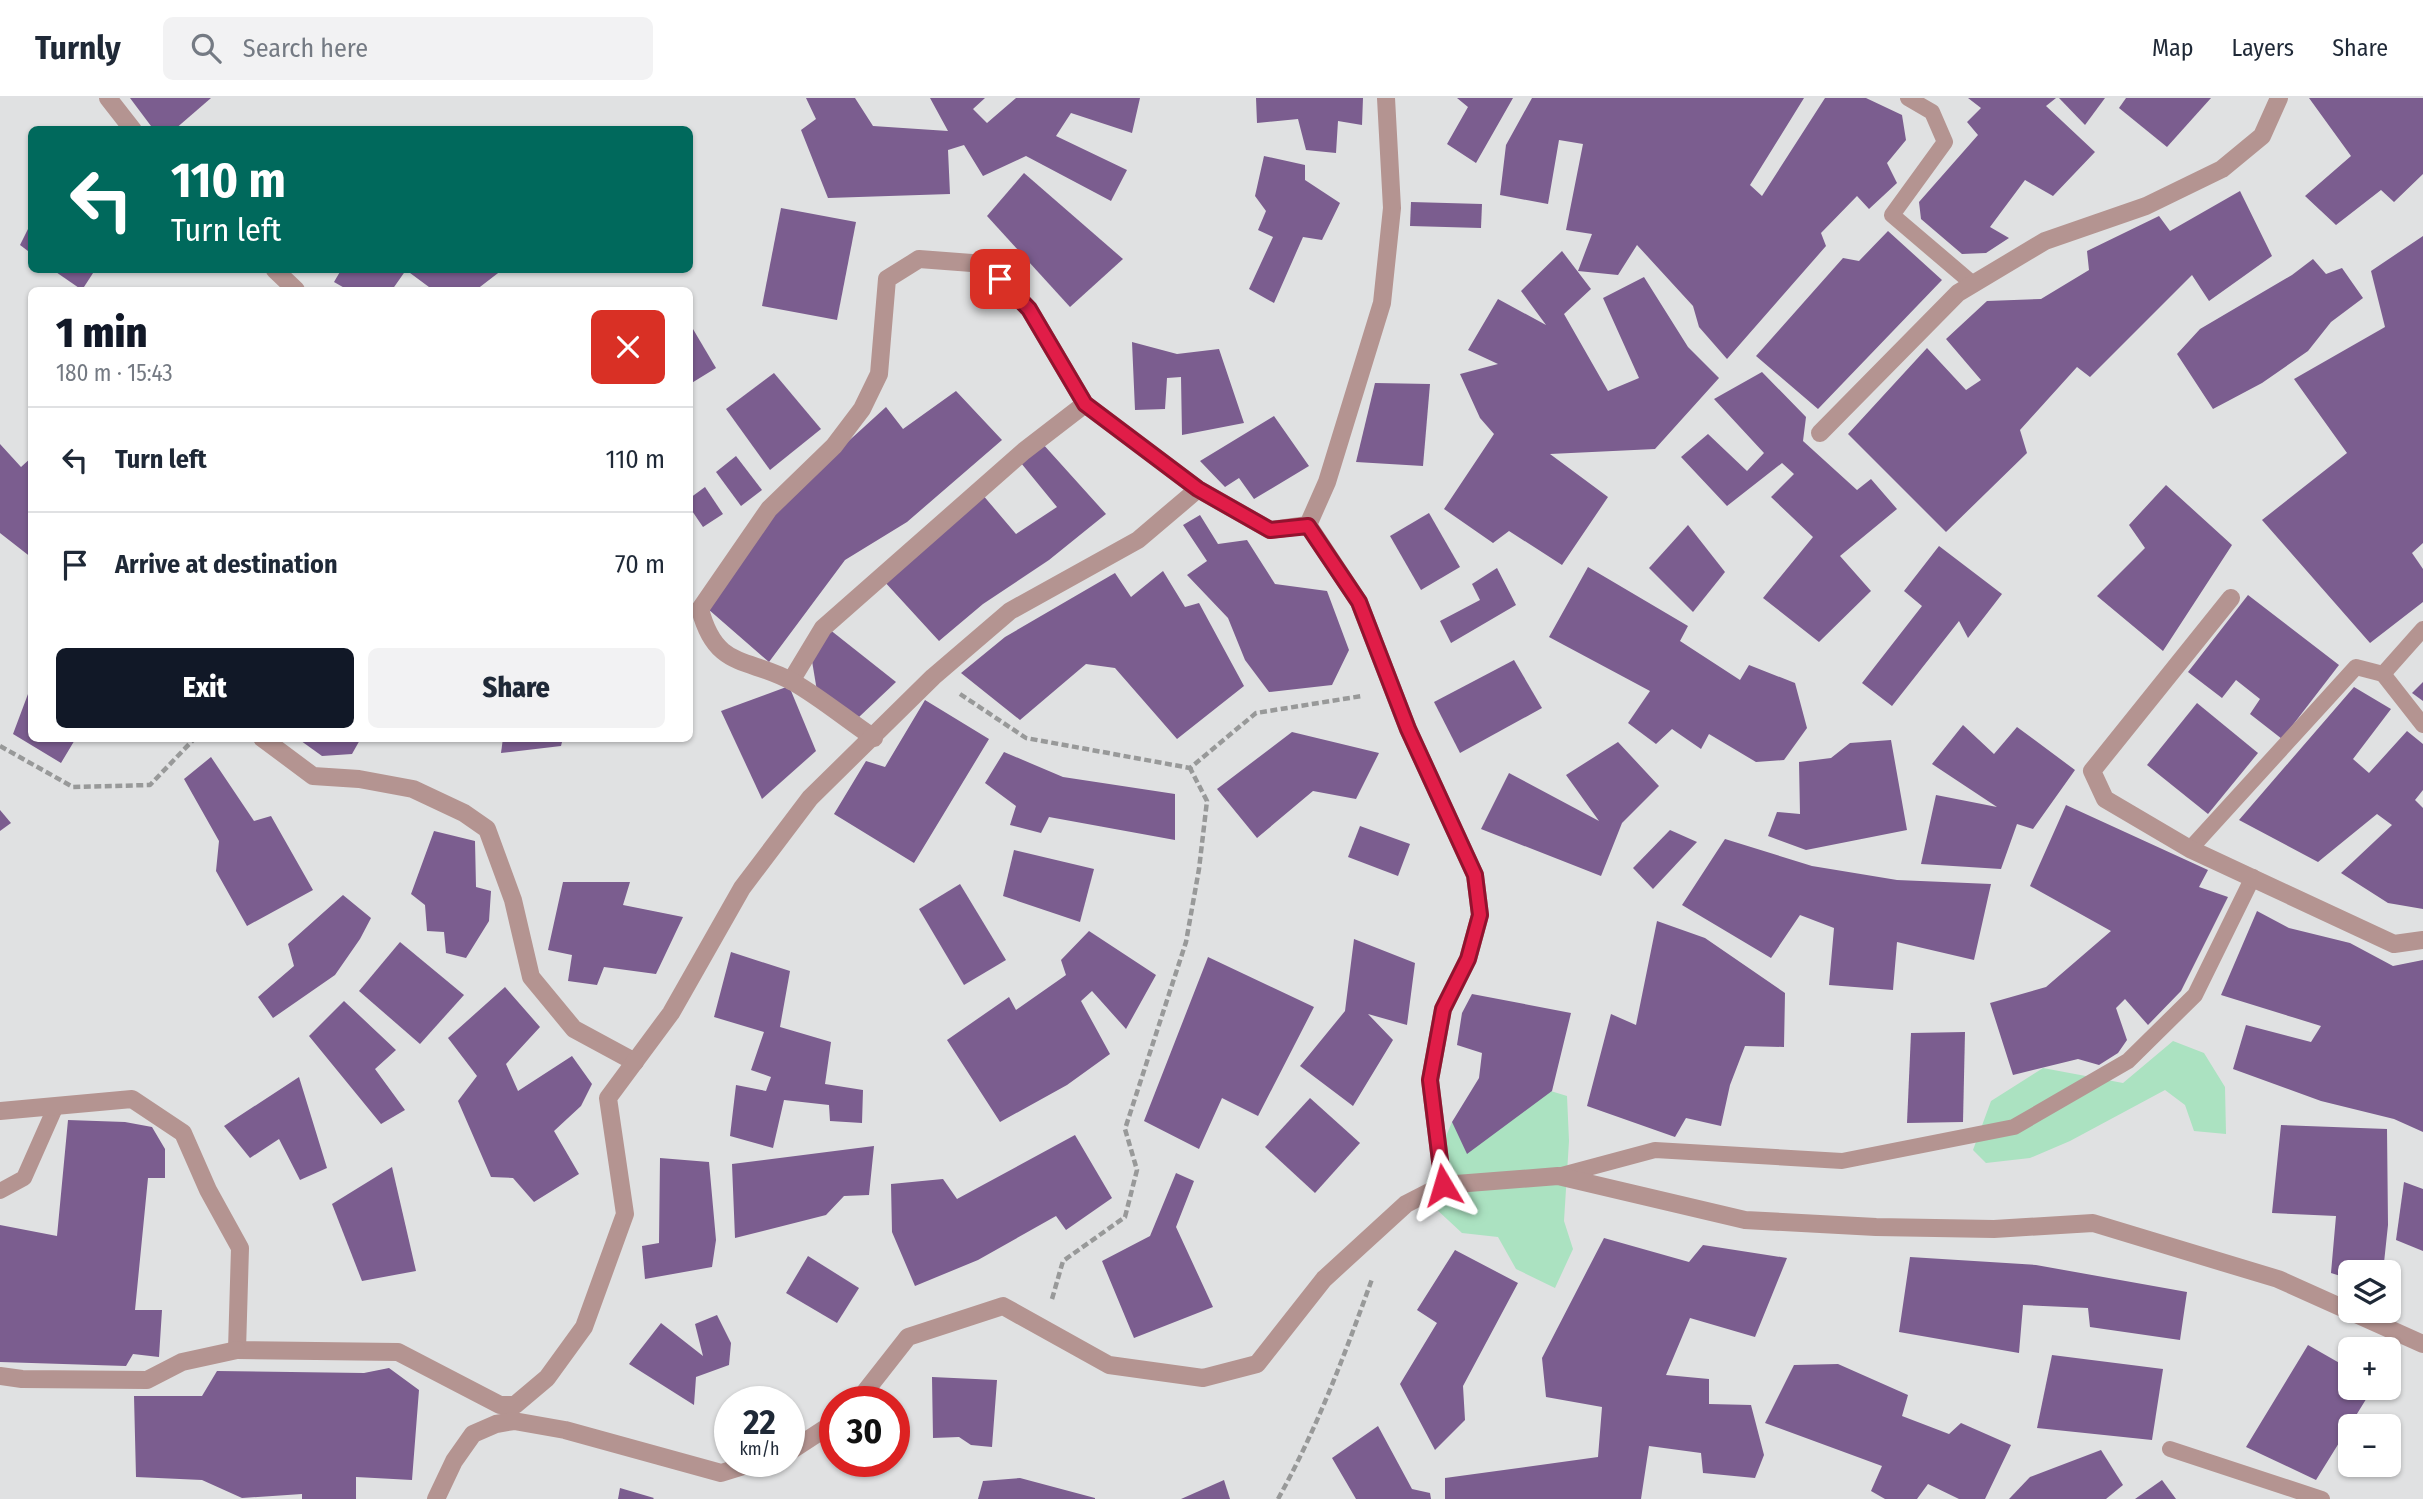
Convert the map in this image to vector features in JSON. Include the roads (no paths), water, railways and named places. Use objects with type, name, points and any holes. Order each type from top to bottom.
[{"type":"street","points":[[108,98],[130,126]]},
{"type":"street","points":[[1308,526],[1327,482],[1382,303],[1392,208],[1387,98]]},
{"type":"street","points":[[1820,433],[1958,293],[2045,241],[2146,206],[2222,169],[2262,136],[2279,98]]},
{"type":"street","points":[[874,738],[791,681],[737,663],[707,634],[700,609],[769,509],[834,446],[862,409],[879,374],[887,279],[919,259],[985,264],[1029,309],[1085,404],[1198,489],[1270,530],[1308,526]]},
{"type":"street","points":[[278,273],[293,287]]},
{"type":"street","points":[[791,681],[823,628],[1024,451],[1085,404]]},
{"type":"street","points":[[0,1376],[22,1379],[147,1380],[182,1362],[237,1350],[398,1352],[500,1405],[515,1405],[547,1378],[584,1327],[625,1214],[608,1098],[671,1013],[741,888],[810,798],[874,738],[933,677],[1010,611],[1138,540],[1198,489]]},
{"type":"street","points":[[1308,526],[1359,602],[1408,729],[1475,875],[1480,915],[1468,959],[1443,1009],[1430,1080],[1443,1185]]},
{"type":"street","points":[[2231,598],[2092,771],[2105,799],[2190,849],[2394,943],[2423,940]]},
{"type":"street","points":[[267,742],[313,776],[359,779],[413,789],[464,813],[487,829],[513,900],[531,977],[574,1029],[635,1062]]},
{"type":"street","points":[[0,1111],[132,1099],[183,1133],[208,1190],[240,1248],[237,1350]]},
{"type":"street","points":[[870,1386],[908,1337],[1003,1306],[1109,1365],[1203,1378],[1257,1364],[1324,1279],[1406,1204],[1443,1185],[1558,1176],[1745,1220],[1876,1227],[1994,1229],[2093,1223],[2278,1279],[2423,1344]]},
{"type":"street","points":[[506,1404],[514,1421]]},
{"type":"street","points":[[436,1499],[454,1461],[473,1434],[496,1424],[514,1421],[565,1430],[714,1471]]},
{"type":"lane","points":[[1908,98],[1932,112],[1945,142],[1892,215],[1973,284]]},
{"type":"lane","points":[[2383,674],[2423,629]]},
{"type":"lane","points":[[2190,849],[2356,667],[2383,674],[2423,726]]},
{"type":"lane","points":[[1558,1176],[1655,1150],[1842,1161],[2014,1127],[2128,1061],[2195,995],[2253,877]]},
{"type":"lane","points":[[0,1191],[24,1178],[55,1108]]},
{"type":"lane","points":[[2170,1449],[2322,1499]]}]
